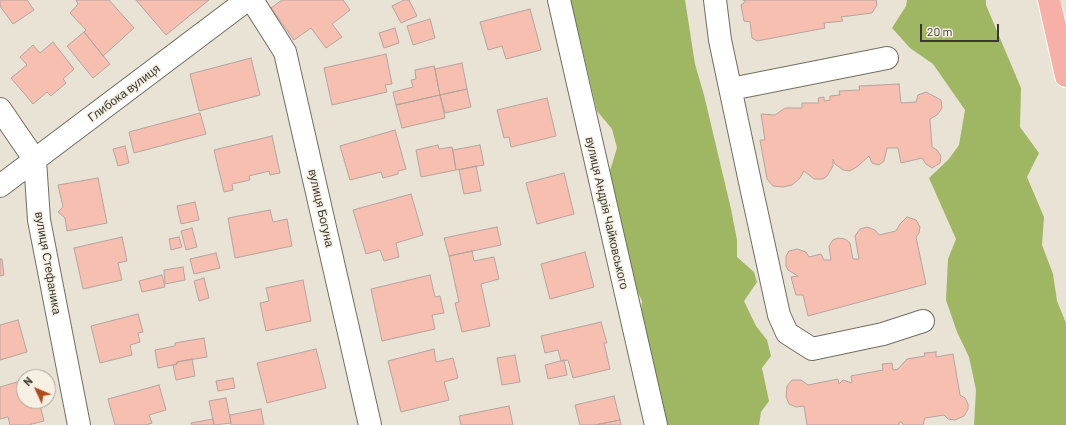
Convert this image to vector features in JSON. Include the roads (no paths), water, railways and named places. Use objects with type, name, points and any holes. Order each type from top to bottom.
[{"type":"main road","points":[[1049,0],[1066,76]]},
{"type":"street","name":"Глибока вулиця","points":[[0,186],[247,0]]},
{"type":"street","name":"вулиця Богуна","points":[[252,0],[285,52],[370,425]]},
{"type":"street","name":"вулиця Андрія Чайковського","points":[[559,0],[656,425]]},
{"type":"street","points":[[715,0],[720,40],[779,315],[787,333],[812,349],[883,334],[923,321]]},
{"type":"street","points":[[731,89],[887,58]]},
{"type":"street","points":[[0,109],[35,160]]},
{"type":"street","name":"вулиця Стефаника","points":[[35,160],[39,220],[79,425]]}]
